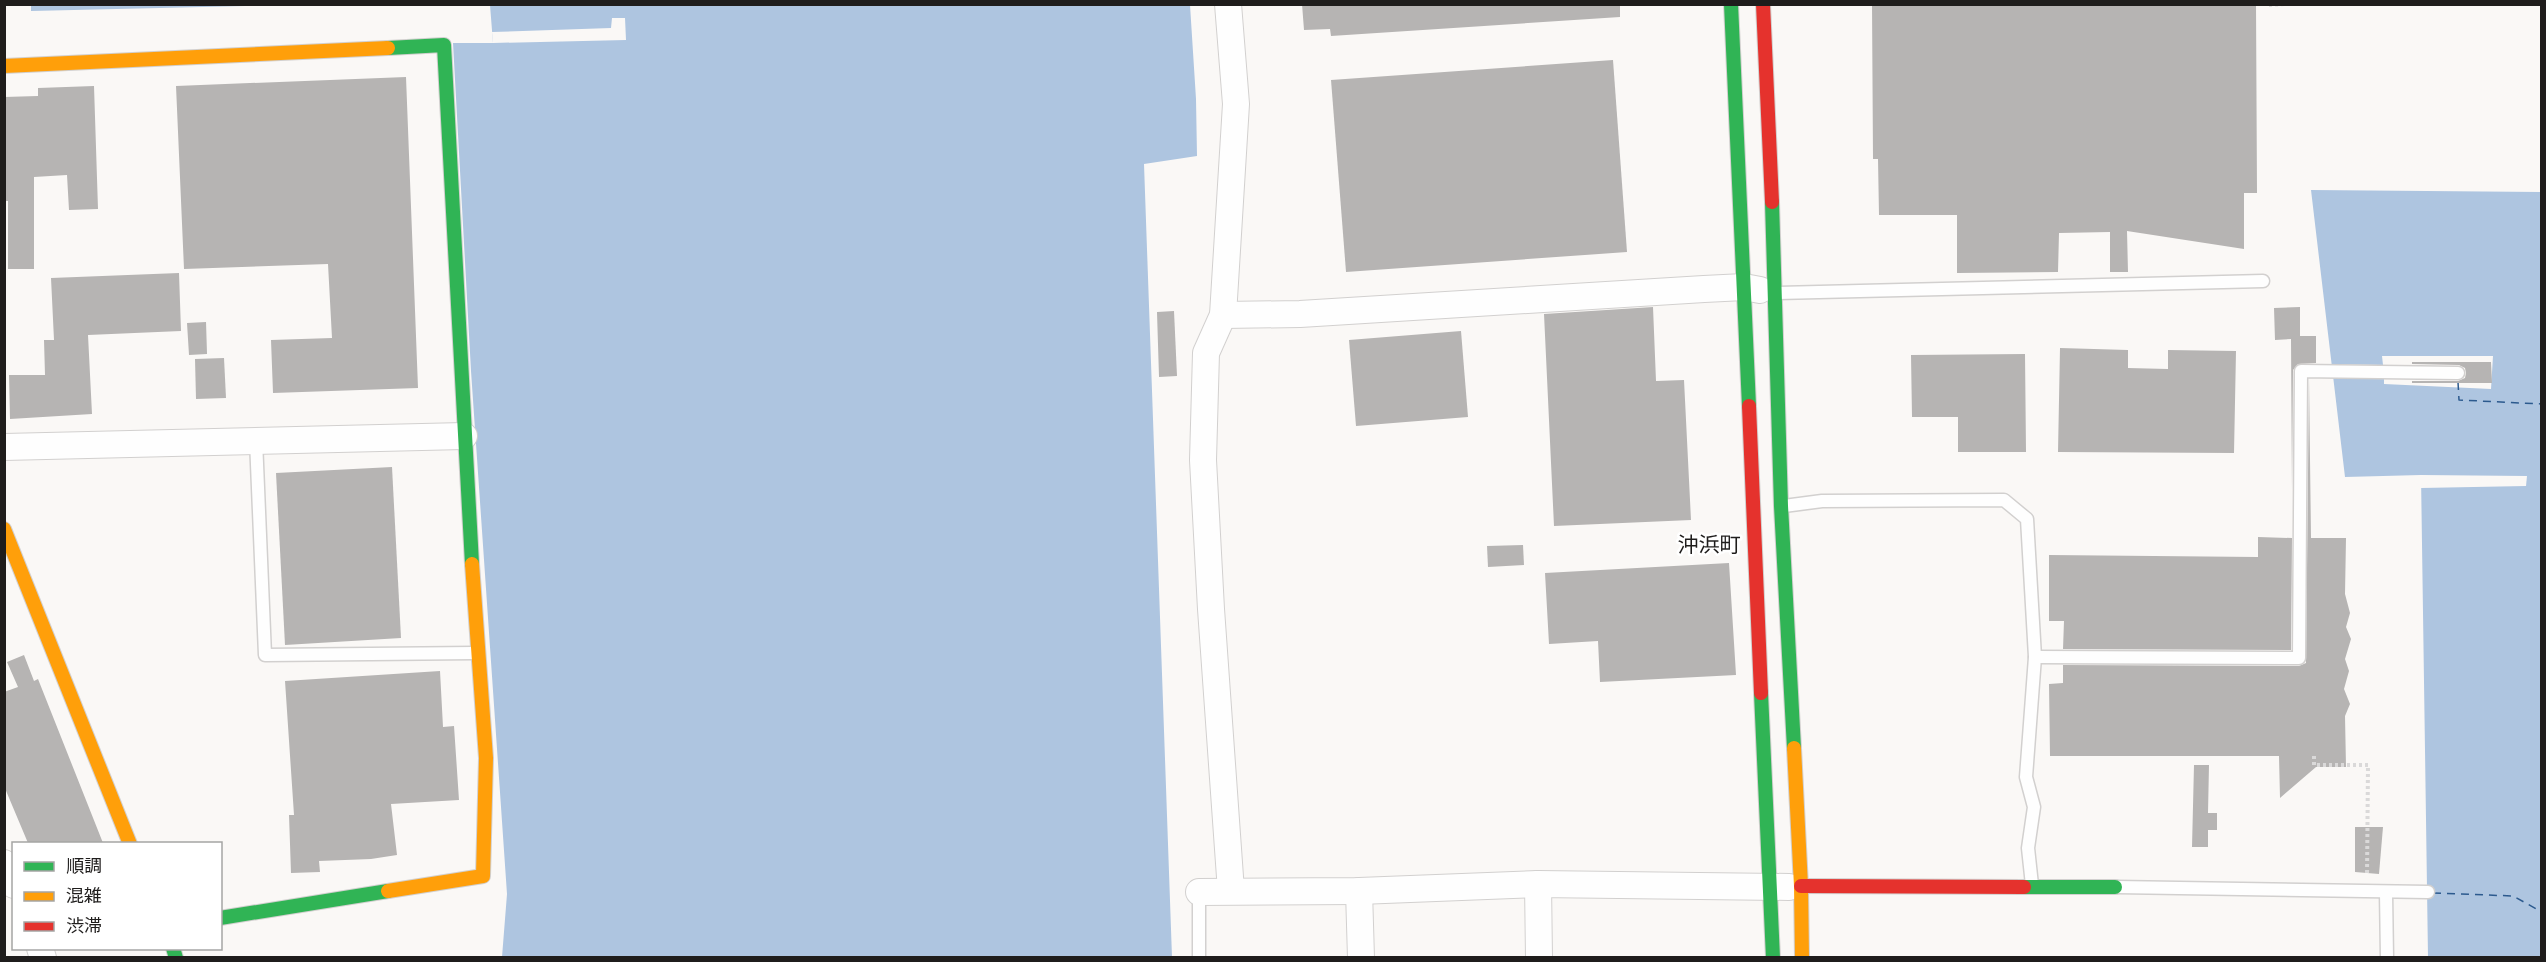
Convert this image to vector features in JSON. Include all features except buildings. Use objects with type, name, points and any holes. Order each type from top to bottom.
[{"type":"street","points":[[1228,4],[1236,104],[1223,315],[1206,353],[1203,460],[1211,609],[1232,891]]},
{"type":"street","points":[[1731,4],[1744,287],[1767,505],[1801,886],[1802,957]]},
{"type":"street","points":[[1763,4],[1776,293],[1767,505],[1773,957]]},
{"type":"street","points":[[4,66],[444,45],[464,436],[477,653],[486,758],[483,876],[222,918]]},
{"type":"street","points":[[1223,315],[1300,314],[1744,287],[1776,293]]},
{"type":"street","points":[[4,447],[464,436]]},
{"type":"street","points":[[4,529],[130,842]]},
{"type":"street","points":[[4,863],[12,881]]},
{"type":"street","points":[[1199,892],[1359,891],[1538,884],[1772,888],[1801,886],[2115,887]]},
{"type":"street","points":[[1538,884],[1539,957]]},
{"type":"street","points":[[1359,891],[1361,957]]},
{"type":"lane","points":[[1776,293],[2263,281]]},
{"type":"lane","points":[[2035,657],[2299,658],[2301,371],[2458,373]]},
{"type":"lane","points":[[256,440],[265,656],[477,653]]},
{"type":"lane","points":[[1767,505],[1822,501],[2004,500],[2027,519],[2035,657],[2026,777],[2034,807],[2028,848],[2032,886]]},
{"type":"lane","points":[[2115,887],[2428,892]]},
{"type":"lane","points":[[1199,892],[1199,957]]},
{"type":"lane","points":[[2386,893],[2387,957]]},
{"type":"path","points":[[2269,5],[2284,4]]},
{"type":"path","points":[[2314,756],[2314,765],[2368,765],[2367,880]]},
{"type":"water","points":[[31,4],[290,5],[31,11]]},
{"type":"water","points":[[490,5],[1190,5],[1197,156],[1144,164],[1172,957],[502,957],[507,894],[471,371],[453,43],[493,43]]},
{"type":"water","points":[[2311,190],[2541,192],[2541,957],[2428,957],[2421,475],[2345,477]]},
{"type":"pier","points":[[612,18],[625,18],[626,40],[493,43],[492,32],[611,28]]},
{"type":"pier","points":[[2382,356],[2493,356],[2491,389],[2384,384],[2384,379],[2330,378],[2329,364],[2383,365]]},
{"type":"pier","points":[[2421,475],[2527,476],[2526,486],[2421,488]]},
{"type":"ferry route","points":[[2458,382],[2459,400],[2542,404]]},
{"type":"ferry route","points":[[2433,893],[2513,896],[2542,912]]},
{"type":"traffic: fast","points":[[1731,4],[1749,406]]},
{"type":"traffic: fast","points":[[388,48],[444,45],[472,564]]},
{"type":"traffic: fast","points":[[1772,202],[1781,506],[1794,748]]},
{"type":"traffic: fast","points":[[1761,693],[1773,958]]},
{"type":"traffic: fast","points":[[2024,887],[2115,887]]},
{"type":"traffic: fast","points":[[222,918],[388,891]]},
{"type":"traffic: fast","points":[[174,950],[176,958]]},
{"type":"traffic: slow","points":[[4,66],[388,48]]},
{"type":"traffic: slow","points":[[4,529],[129,842]]},
{"type":"traffic: slow","points":[[388,891],[483,876],[486,758],[472,564]]},
{"type":"traffic: slow","points":[[1794,748],[1802,958]]},
{"type":"traffic: jam","points":[[1763,4],[1772,202]]},
{"type":"traffic: jam","points":[[1749,406],[1761,693]]},
{"type":"traffic: jam","points":[[1801,886],[2024,887]]},
{"type":"district","name":"沖浜町","points":[[1709,544]]}]
